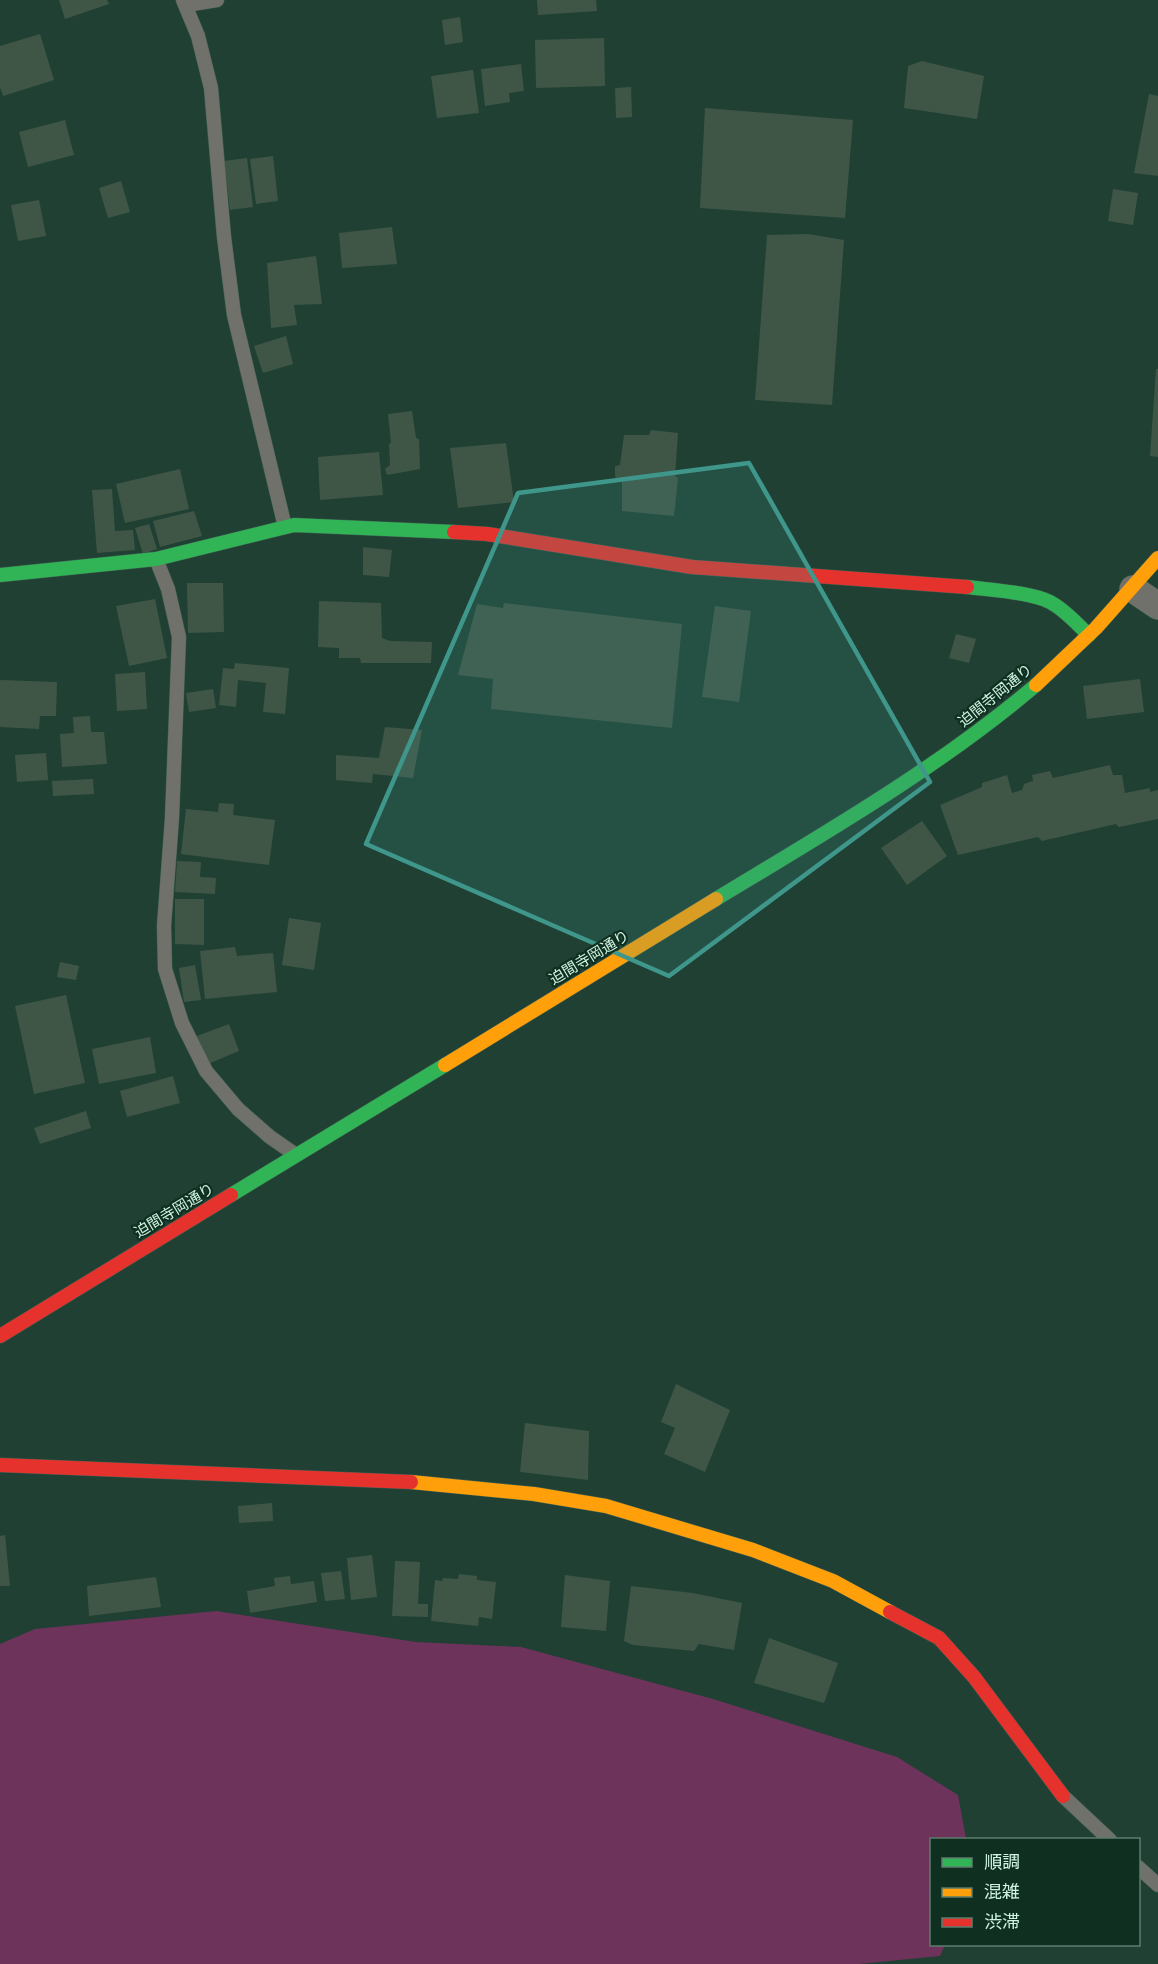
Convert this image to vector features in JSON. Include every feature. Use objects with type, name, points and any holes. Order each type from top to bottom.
[{"type":"street","points":[[0,575],[156,559],[294,525],[487,534],[692,567],[963,586],[1048,601],[1089,635]]},
{"type":"street","name":"迫間寺岡通り","points":[[0,1336],[864,809],[946,754],[1029,692],[1089,635],[1133,589],[1158,558]]},
{"type":"street","points":[[1133,589],[1158,606]]},
{"type":"street","points":[[0,1465],[395,1480],[534,1494],[606,1506],[753,1550],[833,1581],[939,1638],[974,1677],[1063,1796]]},
{"type":"lane","points":[[217,0],[184,2],[198,36],[211,88],[224,237],[234,315],[285,527]]},
{"type":"lane","points":[[156,559],[168,589],[179,637],[172,818],[164,926],[165,969],[182,1023],[206,1071],[238,1109],[270,1137],[296,1155]]},
{"type":"lane","points":[[1063,1796],[1109,1838]]},
{"type":"lane","points":[[1140,1869],[1158,1885]]},
{"type":"highlighted area","points":[[749,463],[930,782],[669,976],[366,844],[518,493]]},
{"type":"shaded area","points":[[216,1611],[416,1642],[521,1647],[713,1699],[897,1757],[958,1795],[966,1838],[930,1838],[930,1946],[945,1946],[940,1956],[859,1964],[0,1964],[0,1644],[35,1629]]},
{"type":"building","points":[[59,0],[107,0],[109,4],[65,19]]},
{"type":"building","points":[[537,0],[596,0],[597,11],[538,15]]},
{"type":"building","points":[[460,17],[463,42],[445,45],[442,20]]},
{"type":"building","points":[[40,34],[54,80],[3,96],[0,87],[0,46]]},
{"type":"building","points":[[604,38],[605,86],[536,88],[535,40]]},
{"type":"building","points":[[922,61],[984,76],[977,119],[904,108],[908,66]]},
{"type":"building","points":[[521,64],[524,91],[509,93],[510,102],[485,106],[481,69]]},
{"type":"building","points":[[473,70],[479,113],[437,118],[431,76]]},
{"type":"building","points":[[631,87],[632,117],[616,118],[615,88]]},
{"type":"building","points":[[1149,94],[1158,96],[1158,176],[1134,173]]},
{"type":"building","points":[[705,108],[853,120],[845,218],[700,208]]},
{"type":"building","points":[[65,120],[74,155],[28,167],[19,132]]},
{"type":"building","points":[[273,156],[278,201],[256,204],[250,159]]},
{"type":"building","points":[[247,158],[253,207],[230,210],[224,161]]},
{"type":"building","points":[[121,181],[130,212],[108,218],[99,188]]},
{"type":"building","points":[[1113,189],[1138,193],[1133,225],[1108,221]]},
{"type":"building","points":[[39,200],[46,236],[18,241],[11,205]]},
{"type":"building","points":[[392,227],[397,264],[342,268],[339,233]]},
{"type":"building","points":[[808,234],[844,240],[832,405],[755,400],[767,235]]},
{"type":"building","points":[[316,256],[322,304],[294,305],[297,325],[271,328],[267,263]]},
{"type":"building","points":[[286,336],[293,364],[263,373],[254,346]]},
{"type":"building","points":[[1156,369],[1158,369],[1158,457],[1150,456]]},
{"type":"building","points":[[412,411],[416,438],[419,439],[420,469],[387,475],[385,469],[390,465],[389,444],[391,443],[388,414]]},
{"type":"building","points":[[651,430],[678,433],[675,476],[678,478],[674,516],[622,511],[622,480],[615,477],[615,466],[620,465],[624,435],[649,435]]},
{"type":"building","points":[[506,443],[514,502],[458,508],[450,448]]},
{"type":"building","points":[[379,452],[383,495],[320,500],[318,457]]},
{"type":"building","points":[[180,469],[189,509],[125,523],[116,484]]},
{"type":"building","points":[[112,489],[115,531],[133,530],[135,550],[97,553],[92,490]]},
{"type":"building","points":[[194,511],[202,536],[160,547],[153,521]]},
{"type":"building","points":[[149,524],[157,549],[143,554],[135,528]]},
{"type":"building","points":[[363,547],[392,550],[389,577],[363,575]]},
{"type":"building","points":[[187,583],[223,583],[224,632],[188,633]]},
{"type":"building","points":[[155,599],[167,658],[129,666],[116,606]]},
{"type":"building","points":[[319,601],[381,603],[382,638],[390,641],[432,642],[431,663],[361,663],[360,658],[339,658],[339,648],[318,647]]},
{"type":"building","points":[[504,603],[682,624],[672,728],[491,709],[493,679],[458,675],[477,604],[503,608]]},
{"type":"building","points":[[715,606],[751,611],[739,702],[702,697]]},
{"type":"building","points":[[956,634],[976,639],[969,663],[949,658]]},
{"type":"building","points":[[235,663],[289,668],[285,714],[263,712],[266,683],[238,680],[236,707],[219,705],[223,668],[234,669]]},
{"type":"building","points":[[145,672],[147,709],[117,711],[115,674]]},
{"type":"building","points":[[1140,679],[1144,712],[1087,719],[1083,686]]},
{"type":"building","points":[[0,680],[57,682],[56,716],[40,716],[39,729],[0,727]]},
{"type":"building","points":[[213,689],[216,708],[189,712],[186,693]]},
{"type":"building","points":[[90,716],[91,732],[104,732],[107,764],[62,767],[60,734],[74,733],[73,717]]},
{"type":"building","points":[[385,727],[422,730],[413,778],[373,774],[372,783],[336,780],[336,755],[379,758]]},
{"type":"building","points":[[46,753],[48,780],[17,782],[15,755]]},
{"type":"building","points":[[1110,765],[1113,775],[1122,775],[1125,793],[1150,788],[1150,792],[1158,790],[1158,819],[1119,827],[1116,824],[1042,841],[1038,837],[958,855],[940,805],[982,787],[982,783],[1007,775],[1012,793],[1022,790],[1024,784],[1033,781],[1032,775],[1050,771],[1053,778]]},
{"type":"building","points":[[93,779],[94,794],[53,796],[52,781]]},
{"type":"building","points":[[219,803],[234,804],[233,815],[275,820],[269,865],[181,854],[186,809],[218,812]]},
{"type":"building","points":[[922,821],[947,856],[907,885],[881,848]]},
{"type":"building","points":[[177,861],[201,862],[200,877],[216,878],[215,894],[175,892]]},
{"type":"building","points":[[175,899],[204,899],[204,945],[175,944]]},
{"type":"building","points":[[289,918],[321,923],[314,970],[282,965]]},
{"type":"building","points":[[235,947],[237,956],[273,953],[277,992],[205,999],[200,951]]},
{"type":"building","points":[[60,962],[79,966],[76,980],[57,977]]},
{"type":"building","points":[[195,965],[201,1000],[184,1002],[179,968]]},
{"type":"building","points":[[66,995],[85,1083],[34,1094],[15,1006]]},
{"type":"building","points":[[229,1024],[239,1051],[208,1064],[197,1036]]},
{"type":"building","points":[[150,1037],[156,1073],[99,1084],[92,1049]]},
{"type":"building","points":[[173,1076],[180,1103],[127,1117],[120,1091]]},
{"type":"building","points":[[86,1111],[91,1128],[40,1144],[34,1128]]},
{"type":"building","points":[[676,1384],[730,1410],[705,1472],[664,1454],[675,1428],[661,1422]]},
{"type":"building","points":[[525,1423],[589,1431],[588,1480],[520,1472]]},
{"type":"building","points":[[272,1503],[273,1521],[239,1523],[238,1506]]},
{"type":"building","points":[[5,1535],[10,1586],[0,1586],[0,1536]]},
{"type":"building","points":[[372,1555],[377,1597],[351,1600],[347,1558]]},
{"type":"building","points":[[395,1561],[420,1562],[418,1604],[428,1604],[428,1617],[392,1616]]},
{"type":"building","points":[[341,1571],[345,1599],[325,1601],[321,1573]]},
{"type":"building","points":[[459,1574],[477,1576],[477,1580],[496,1582],[492,1619],[479,1617],[478,1626],[431,1621],[435,1580],[458,1579]]},
{"type":"building","points":[[565,1575],[610,1581],[606,1631],[561,1627]]},
{"type":"building","points":[[290,1576],[291,1584],[314,1581],[317,1602],[250,1613],[247,1591],[275,1586],[274,1578]]},
{"type":"building","points":[[156,1577],[161,1607],[89,1616],[87,1586]]},
{"type":"building","points":[[631,1586],[693,1593],[742,1603],[734,1650],[699,1644],[694,1651],[633,1645],[624,1641]]},
{"type":"building","points":[[769,1638],[838,1663],[824,1703],[754,1683]]},
{"type":"traffic: fast","points":[[0,575],[156,559],[294,525],[454,532]]},
{"type":"traffic: fast","points":[[967,587],[1010,592],[1050,602],[1089,635]]},
{"type":"traffic: fast","points":[[716,899],[920,772],[1036,685]]},
{"type":"traffic: fast","points":[[231,1195],[445,1065]]},
{"type":"traffic: slow","points":[[1036,685],[1096,628],[1158,558]]},
{"type":"traffic: slow","points":[[445,1065],[716,899]]},
{"type":"traffic: slow","points":[[411,1482],[534,1494],[606,1506],[753,1550],[833,1581],[890,1612]]},
{"type":"traffic: jam","points":[[454,532],[487,534],[692,567],[967,587]]},
{"type":"traffic: jam","points":[[0,1336],[231,1195]]},
{"type":"traffic: jam","points":[[0,1465],[411,1482]]},
{"type":"traffic: jam","points":[[890,1612],[939,1638],[974,1677],[1063,1796]]}]
